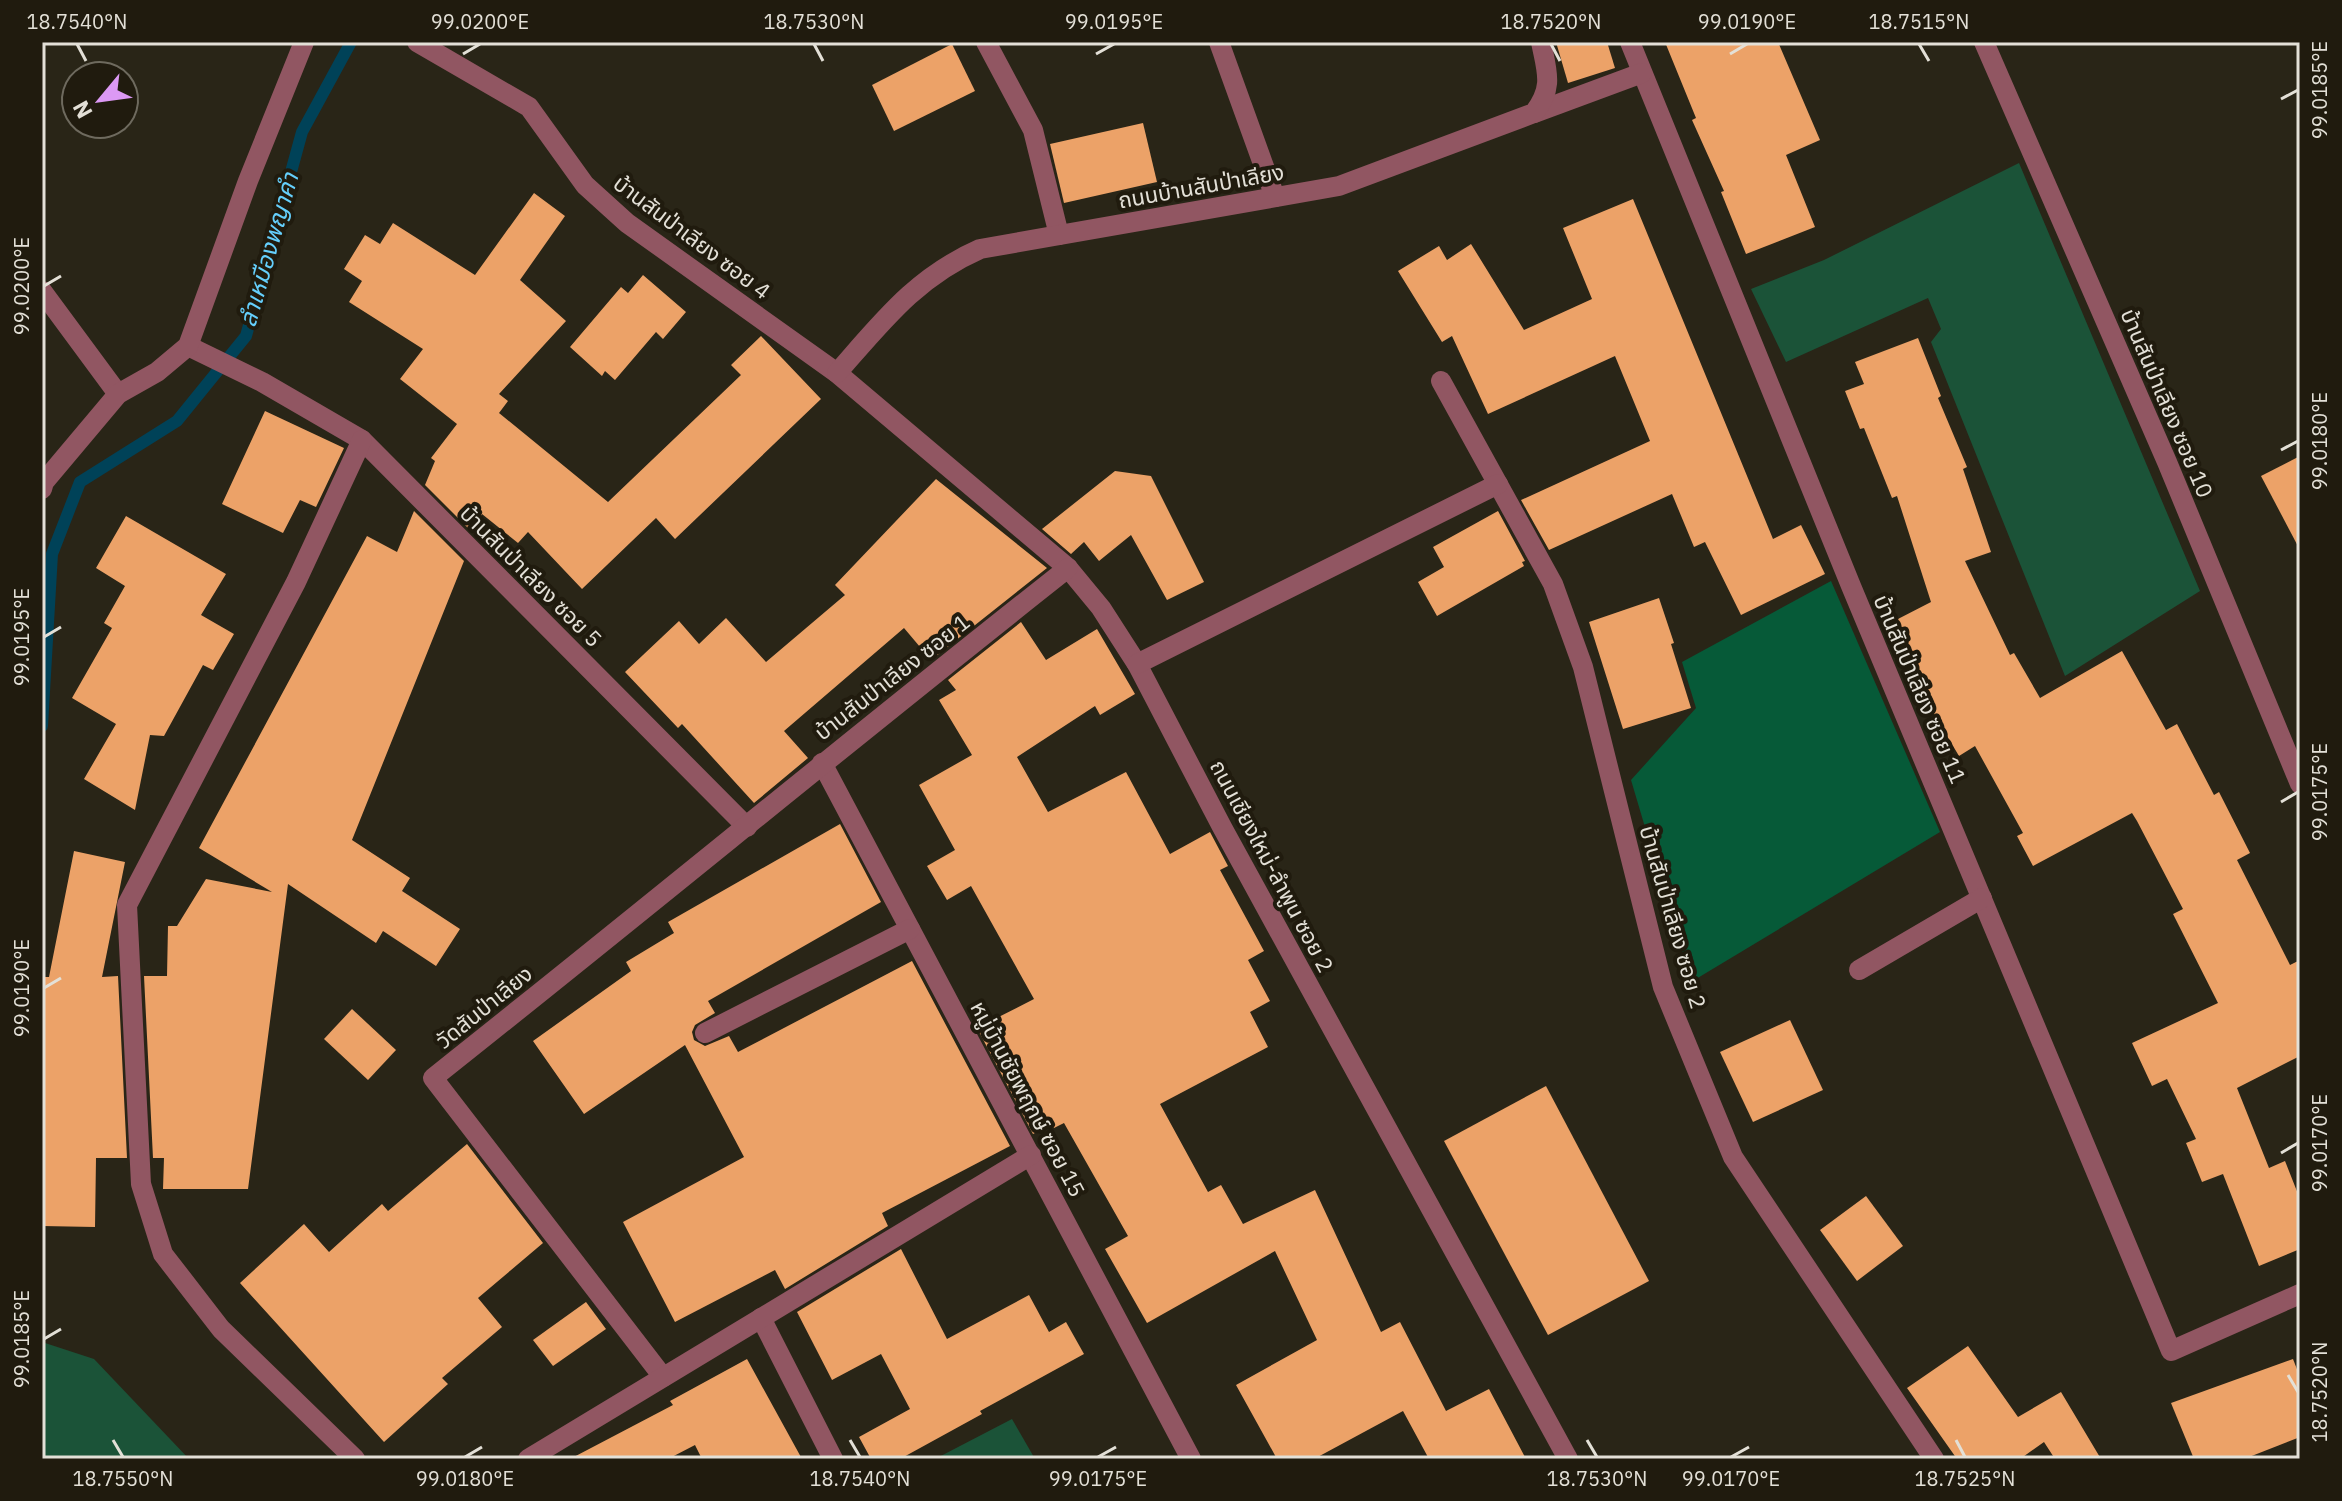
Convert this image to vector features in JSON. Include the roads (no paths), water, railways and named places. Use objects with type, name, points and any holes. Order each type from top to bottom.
[{"type":"street","points":[[42,489],[44,482],[118,394],[157,372],[188,346],[248,181],[304,42]]},
{"type":"street","name":"บ้านสันป่าเลียง ซอย 4","points":[[417,42],[529,107],[585,185],[627,223],[837,373]]},
{"type":"street","points":[[986,42],[1033,130],[1059,235]]},
{"type":"street","points":[[1219,42],[1275,197]]},
{"type":"street","points":[[1534,113],[1549,83],[1541,42]]},
{"type":"street","name":"บ้านสันป่าเลียง ซอย 11","points":[[1630,42],[1851,586],[2171,1351],[2300,1294]]},
{"type":"street","name":"บ้านสันป่าเลียง ซอย 10","points":[[1984,42],[2167,462],[2300,784]]},
{"type":"street","name":"ถนนบ้านสันป่าเลียง","points":[[837,373],[897,304],[950,263],[980,249],[1339,186],[1642,73]]},
{"type":"street","points":[[42,291],[118,394]]},
{"type":"street","name":"บ้านสันป่าเลียง ซอย 5","points":[[188,346],[262,382],[362,440],[747,827]]},
{"type":"street","name":"ถนนเชียงใหม่-ลำพูน ซอย 2","points":[[837,373],[1068,568],[1101,608],[1137,664],[1222,827],[1568,1459]]},
{"type":"street","name":"บ้านสันป่าเลียง ซอย 2","points":[[1441,381],[1553,584],[1583,667],[1663,987],[1733,1157],[1934,1459]]},
{"type":"street","points":[[355,1459],[221,1329],[163,1254],[141,1184],[127,905],[296,582],[362,440]]},
{"type":"street","points":[[1137,664],[1498,484]]},
{"type":"street","name":"บ้านสันป่าเลียง ซอย 1","points":[[747,827],[822,763],[1068,568]]},
{"type":"street","name":"หมู่บ้านชัยพฤกษ์ ซอย 15","points":[[822,763],[1191,1459]]},
{"type":"street","name":"วัดสันป่าเลียง","points":[[663,1377],[433,1078],[747,827]]},
{"type":"street","points":[[1859,970],[1982,898]]},
{"type":"street","points":[[705,1033],[910,929]]},
{"type":"street","points":[[539,1456],[663,1377],[1031,1155]]},
{"type":"street","points":[[761,1318],[833,1459]]},
{"type":"waterway","name":"ลำเหมืองพญาคำ","points":[[42,726],[52,554],[80,482],[177,421],[246,336],[302,132],[351,42]]}]
